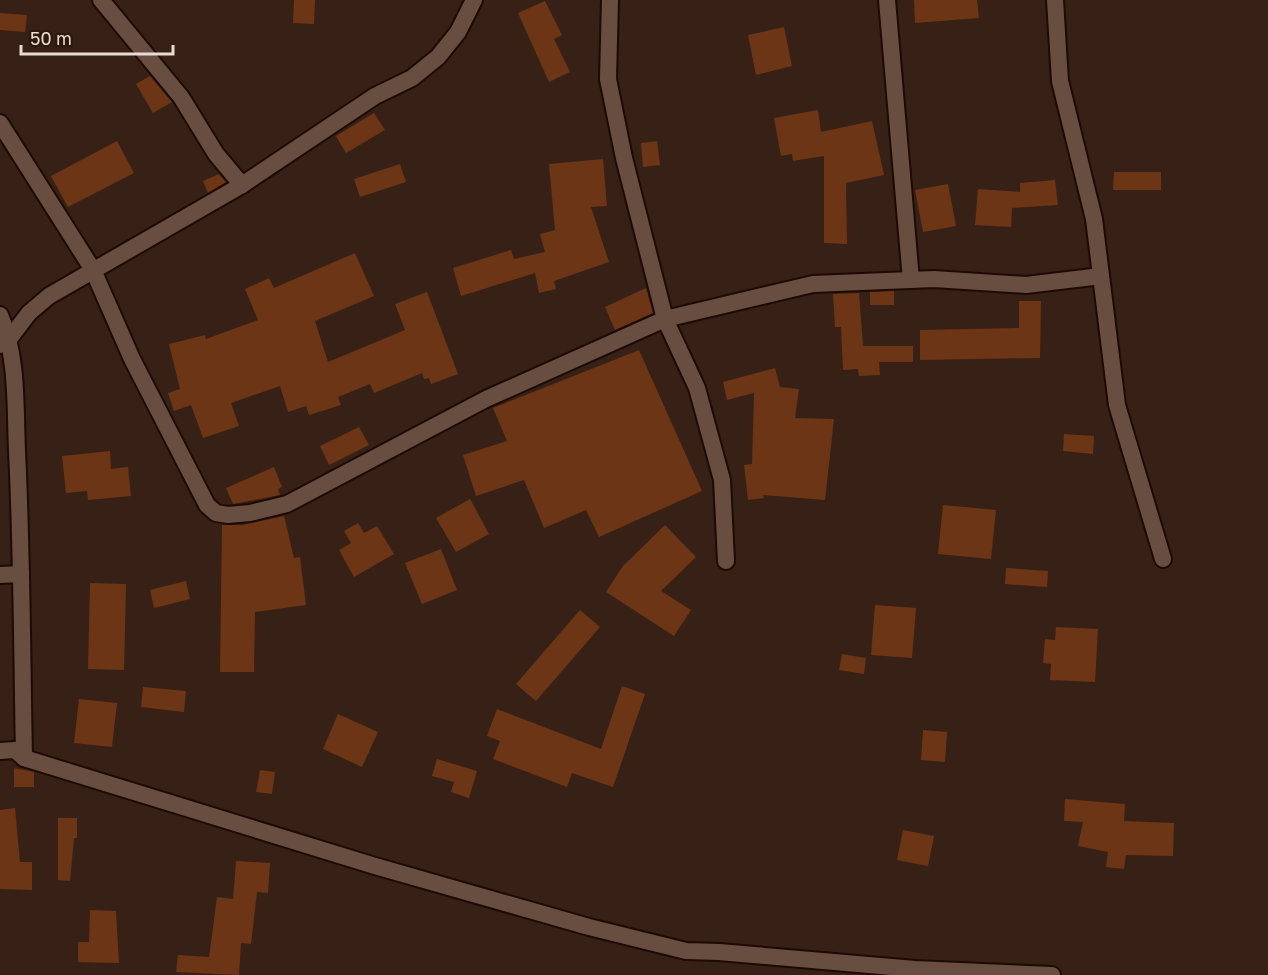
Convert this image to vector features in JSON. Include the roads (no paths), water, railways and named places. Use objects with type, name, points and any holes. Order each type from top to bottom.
[{"type":"street","points":[[101,0],[181,97],[216,154],[242,185]]},
{"type":"street","points":[[5,341],[29,313],[49,296],[242,185],[375,96],[412,78],[438,57],[458,32],[474,0]]},
{"type":"street","points":[[610,0],[608,79],[624,158],[665,319],[697,388],[722,480],[726,561]]},
{"type":"street","points":[[886,0],[911,280]]},
{"type":"street","points":[[1055,0],[1060,81],[1094,219],[1117,405],[1163,560]]},
{"type":"street","points":[[0,123],[93,270],[132,359],[200,494],[216,513],[228,515],[250,513],[286,504],[486,399],[665,319],[813,284],[911,280],[1026,285],[1101,276]]},
{"type":"street","points":[[0,315],[5,341],[21,574],[24,758]]},
{"type":"street","points":[[0,575],[21,574]]},
{"type":"street","points":[[0,751],[15,750],[24,758],[375,866],[589,927],[686,951],[915,969],[1052,975]]}]
